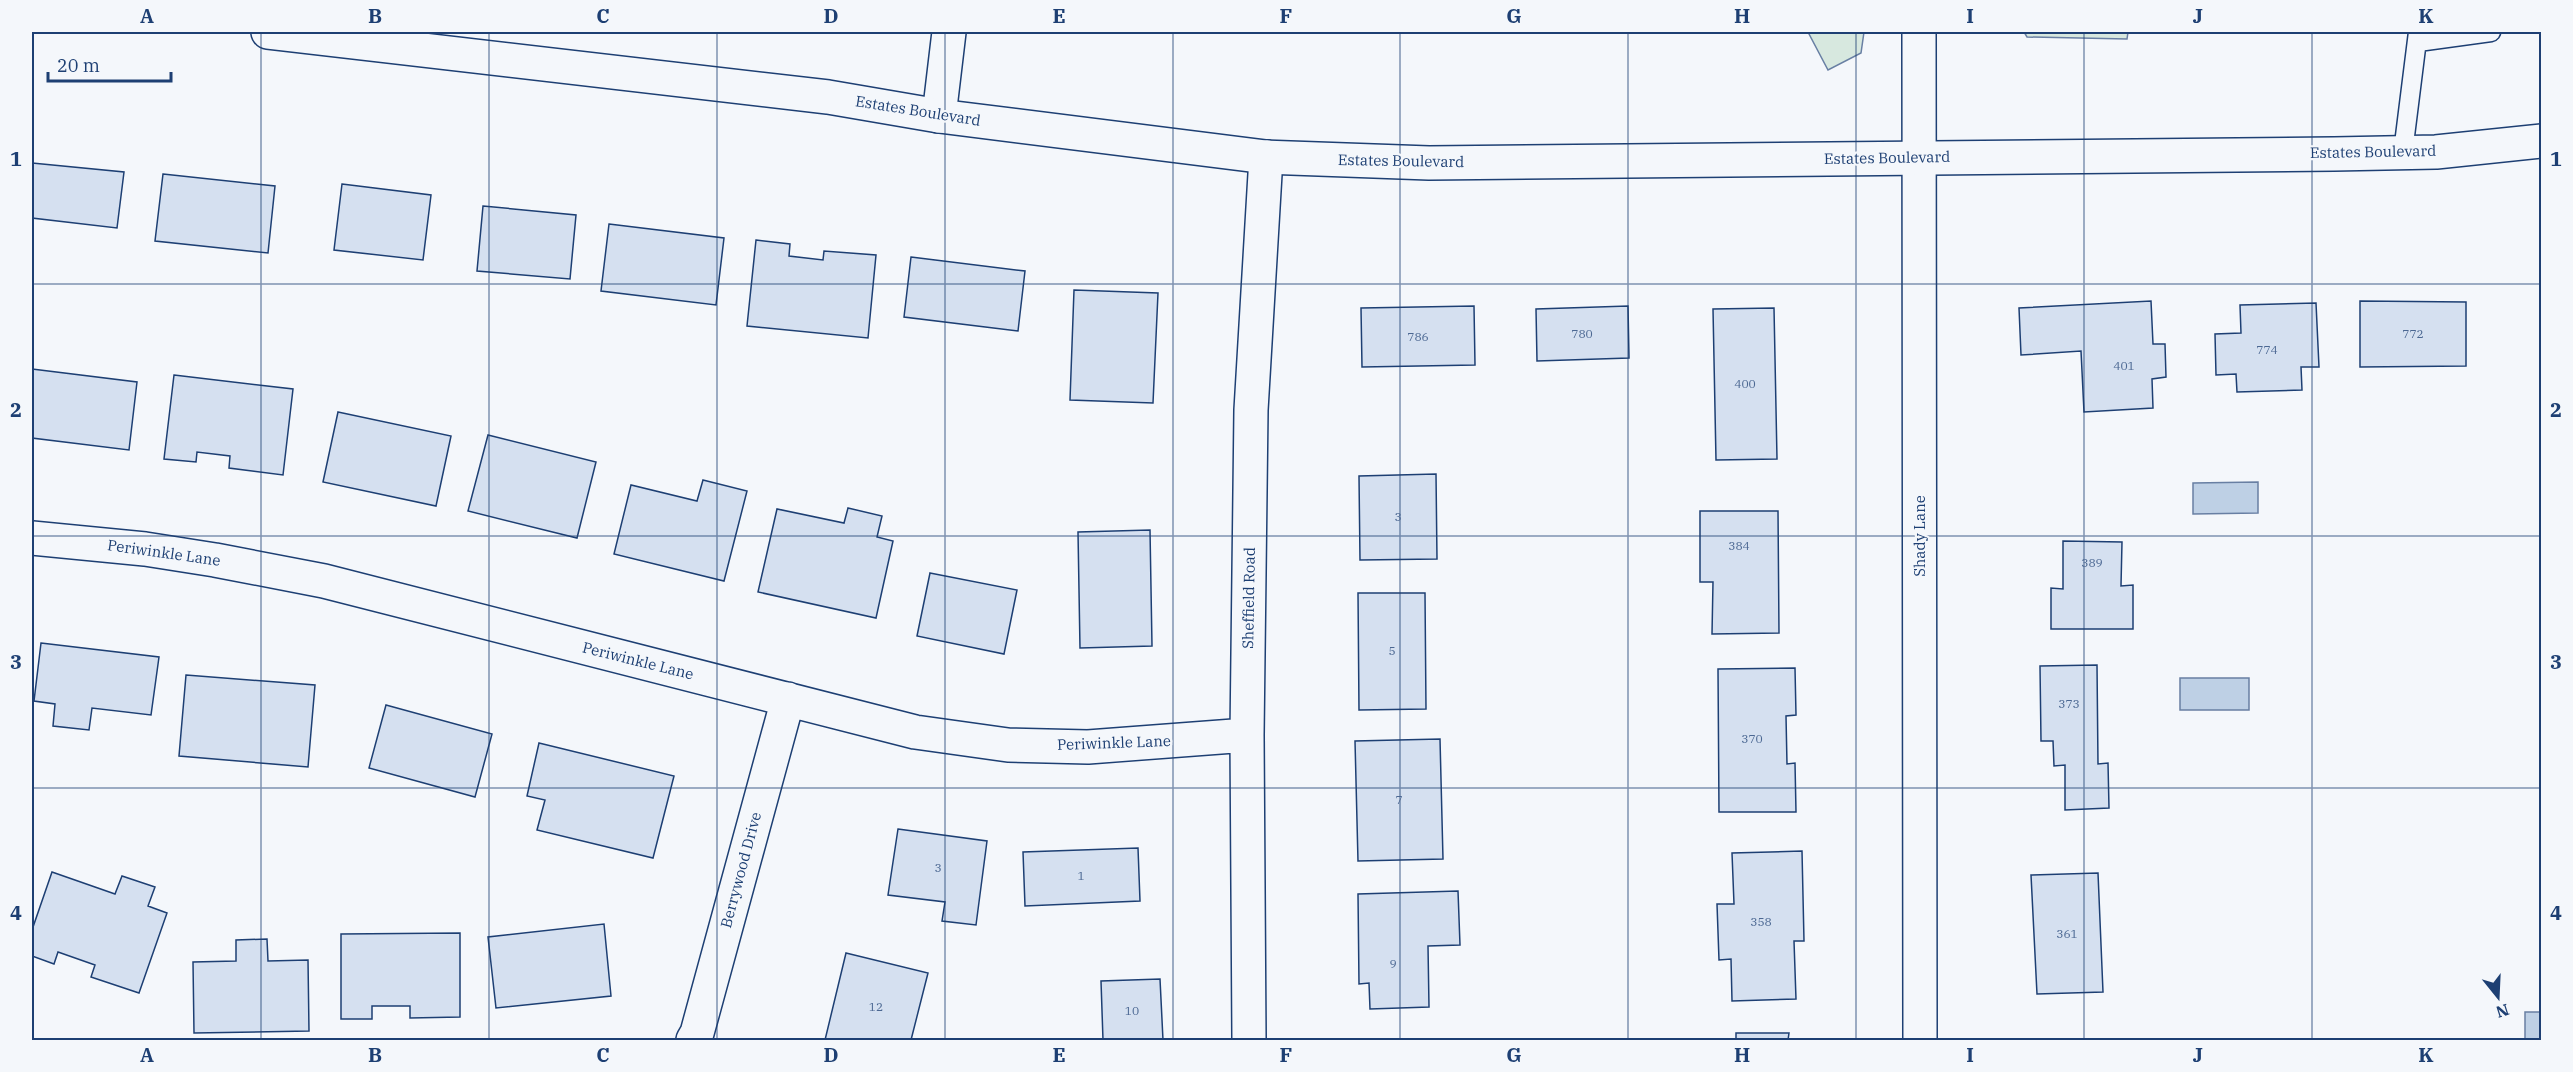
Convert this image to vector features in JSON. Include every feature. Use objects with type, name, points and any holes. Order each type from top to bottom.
[{"type":"street","name":"Estates Boulevard","points":[[268,32],[828,97],[939,116],[1266,157],[1429,163],[2436,152],[2541,141]]},
{"type":"street","points":[[939,116],[949,32]]},
{"type":"street","name":"Shady Lane","points":[[1919,32],[1920,1041]]},
{"type":"street","name":"Sheffield Road","points":[[1249,1041],[1247,735],[1251,410],[1266,157]]},
{"type":"street","name":"Periwinkle Lane","points":[[32,538],[145,549],[324,581],[915,732],[1008,745],[1088,747],[1247,735]]},
{"type":"street","name":"Berrywood Drive","points":[[693,1041],[788,699]]},
{"type":"lane","points":[[2403,152],[2418,37],[2491,32]]},
{"type":"shaded area","points":[[1808,32],[1864,32],[1861,53],[1828,70]]},
{"type":"shaded area","points":[[2024,32],[2128,32],[2127,39],[2027,37]]},
{"type":"water","points":[[2258,482],[2258,513],[2193,514],[2193,483]]},
{"type":"water","points":[[2180,678],[2249,678],[2249,710],[2180,710]]},
{"type":"water","points":[[2525,1012],[2541,1012],[2541,1040],[2525,1040]]},
{"type":"building","points":[[32,163],[124,172],[117,228],[32,218]]},
{"type":"building","points":[[163,174],[275,186],[268,253],[155,241]]},
{"type":"building","points":[[342,184],[431,195],[423,260],[334,250]]},
{"type":"building","points":[[483,206],[576,215],[570,279],[477,271]]},
{"type":"building","points":[[609,224],[724,238],[716,305],[601,291]]},
{"type":"building","points":[[756,240],[790,244],[789,256],[823,260],[824,251],[876,255],[868,338],[747,326]]},
{"type":"building","points":[[911,257],[1025,271],[1018,331],[904,317]]},
{"type":"building","points":[[1074,290],[1158,293],[1153,403],[1070,400]]},
{"type":"building","points":[[2151,301],[2153,344],[2165,344],[2166,377],[2152,379],[2153,408],[2084,412],[2081,351],[2021,355],[2019,308]]},
{"type":"building","points":[[2360,301],[2466,302],[2466,366],[2360,367]]},
{"type":"building","points":[[2316,303],[2319,367],[2301,367],[2302,390],[2237,392],[2236,374],[2216,375],[2215,334],[2241,333],[2240,305]]},
{"type":"building","points":[[1474,306],[1475,365],[1362,367],[1361,308]]},
{"type":"building","points":[[1628,306],[1629,358],[1537,361],[1536,309]]},
{"type":"building","points":[[1774,308],[1777,459],[1716,460],[1713,309]]},
{"type":"building","points":[[32,369],[137,382],[129,450],[32,438]]},
{"type":"building","points":[[174,375],[293,389],[283,475],[229,468],[230,456],[197,452],[196,462],[164,459]]},
{"type":"building","points":[[338,412],[451,436],[436,506],[323,482]]},
{"type":"building","points":[[488,435],[596,462],[577,538],[468,511]]},
{"type":"building","points":[[1436,474],[1437,559],[1360,560],[1359,476]]},
{"type":"building","points":[[703,480],[747,491],[724,581],[614,554],[631,485],[697,501]]},
{"type":"building","points":[[848,508],[882,516],[877,537],[893,541],[876,618],[758,592],[777,509],[844,523]]},
{"type":"building","points":[[1700,511],[1778,511],[1779,633],[1712,634],[1713,582],[1700,582]]},
{"type":"building","points":[[1150,530],[1152,646],[1080,648],[1078,532]]},
{"type":"building","points":[[2063,541],[2122,542],[2121,586],[2133,585],[2133,629],[2051,629],[2051,588],[2063,589]]},
{"type":"building","points":[[930,573],[1017,590],[1004,654],[917,636]]},
{"type":"building","points":[[1358,593],[1425,593],[1426,709],[1359,710]]},
{"type":"building","points":[[41,643],[159,657],[151,715],[92,708],[89,730],[53,726],[55,704],[34,701]]},
{"type":"building","points":[[2097,665],[2098,764],[2108,763],[2109,808],[2065,810],[2065,765],[2054,766],[2053,741],[2041,741],[2040,666]]},
{"type":"building","points":[[1795,668],[1796,715],[1786,716],[1787,764],[1795,763],[1796,812],[1719,812],[1718,669]]},
{"type":"building","points":[[186,675],[315,685],[308,767],[179,756]]},
{"type":"building","points":[[386,705],[492,734],[475,797],[369,768]]},
{"type":"building","points":[[1440,739],[1443,859],[1358,861],[1355,741]]},
{"type":"building","points":[[539,743],[674,776],[653,858],[537,830],[545,800],[527,796]]},
{"type":"building","points":[[898,829],[987,841],[976,925],[942,921],[945,902],[888,895]]},
{"type":"building","points":[[1138,848],[1140,901],[1025,906],[1023,852]]},
{"type":"building","points":[[1802,851],[1804,941],[1794,941],[1796,999],[1732,1001],[1731,959],[1719,960],[1717,904],[1734,904],[1732,853]]},
{"type":"building","points":[[52,872],[115,894],[122,876],[155,887],[148,906],[167,913],[139,993],[91,977],[95,965],[58,952],[54,964],[32,956],[32,930]]},
{"type":"building","points":[[2098,873],[2103,992],[2037,994],[2031,875]]},
{"type":"building","points":[[1458,891],[1460,945],[1428,946],[1429,1007],[1370,1009],[1369,983],[1359,984],[1358,894]]},
{"type":"building","points":[[604,924],[611,996],[496,1008],[488,937]]},
{"type":"building","points":[[460,933],[460,1017],[410,1018],[410,1006],[372,1006],[372,1019],[341,1019],[341,934]]},
{"type":"building","points":[[267,939],[268,961],[308,960],[309,1031],[194,1033],[193,962],[236,961],[236,940]]},
{"type":"building","points":[[846,953],[928,973],[911,1040],[825,1040]]},
{"type":"building","points":[[1160,979],[1163,1040],[1103,1040],[1101,981]]},
{"type":"building","points":[[1736,1033],[1789,1033],[1788,1040],[1736,1040]]}]
